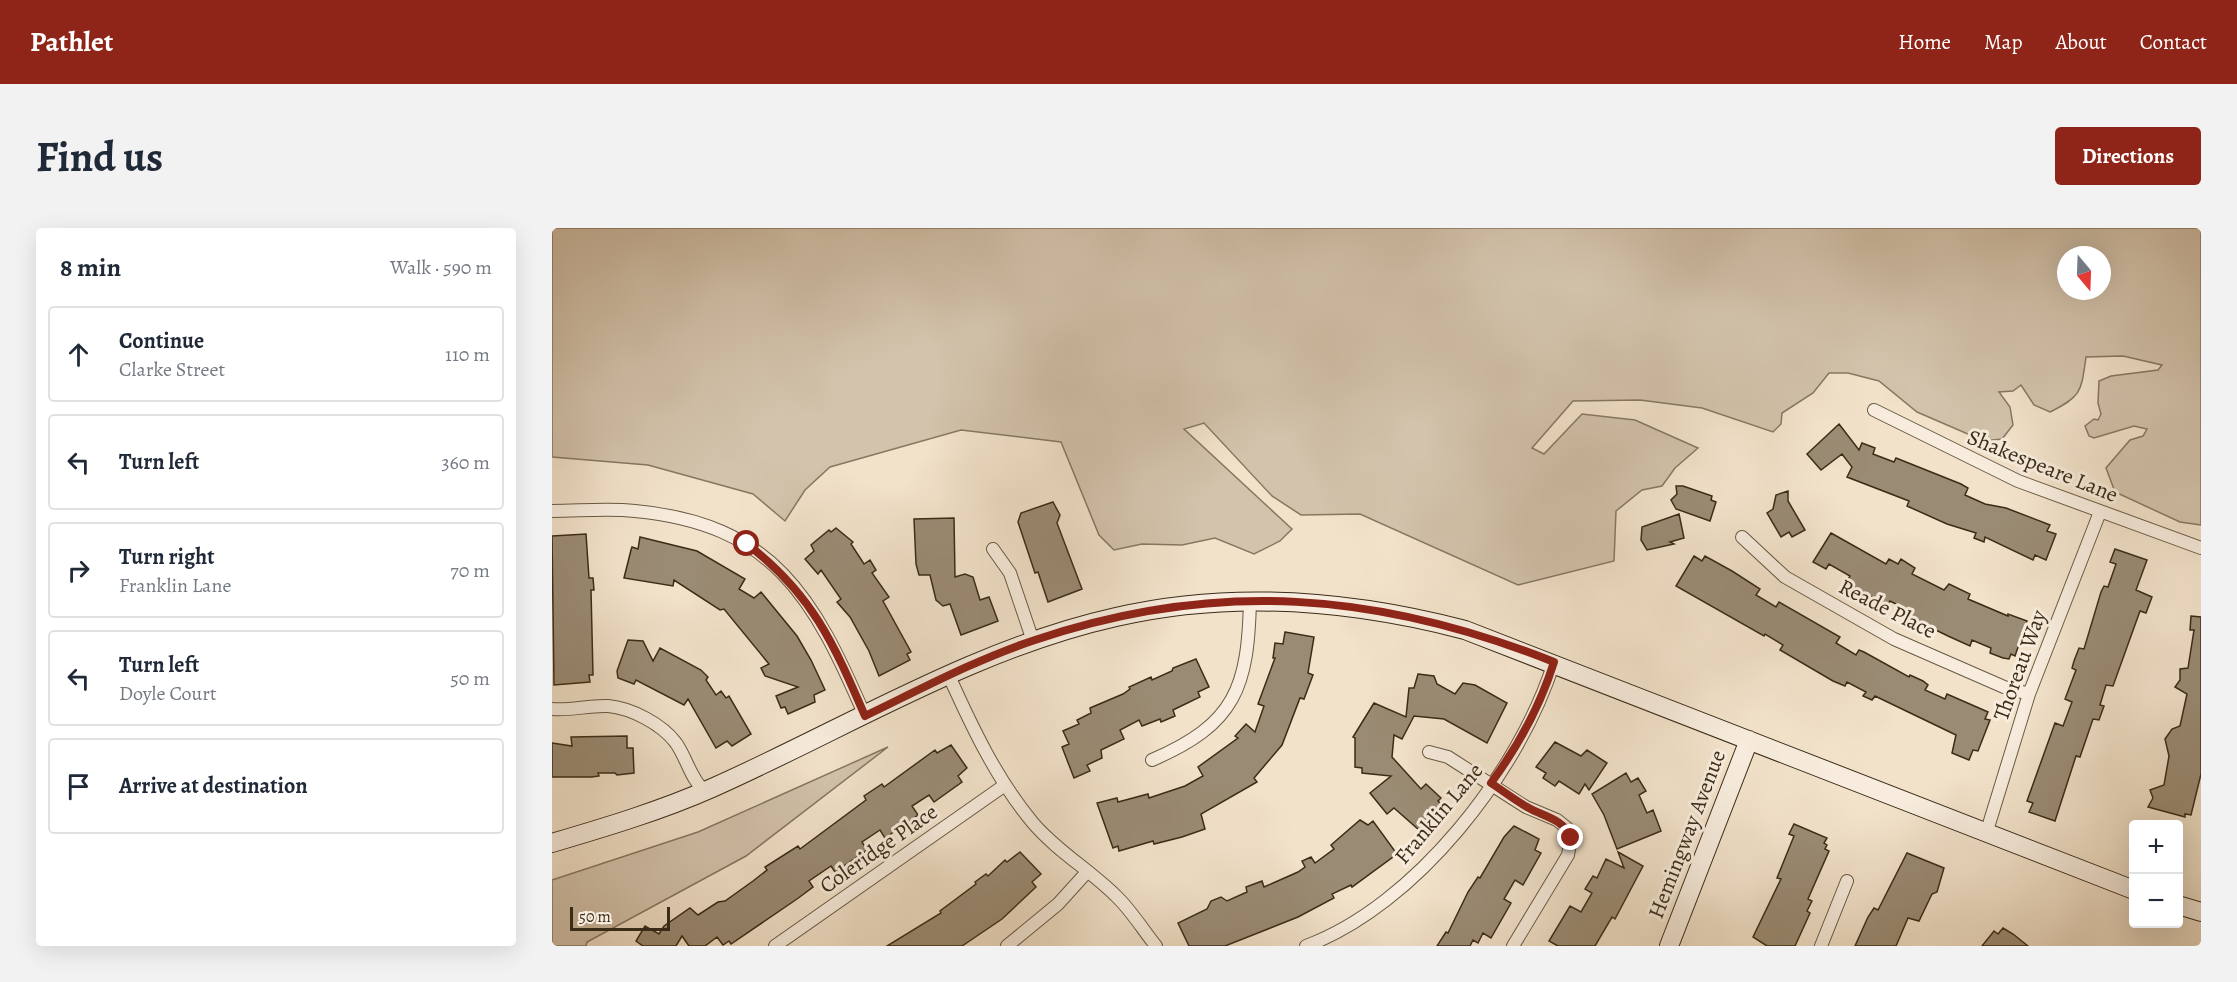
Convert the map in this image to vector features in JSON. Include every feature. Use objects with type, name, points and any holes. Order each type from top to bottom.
[{"type":"main road","points":[[552,843],[600,829],[704,791],[949,676],[1033,641],[1129,614],[1191,605],[1250,600],[1335,604],[1379,609],[1465,630],[1554,662],[2129,888]]},
{"type":"main road","name":"Hemingway Avenue","points":[[1669,946],[1749,740]]},
{"type":"main road","points":[[2183,907],[2201,912]]},
{"type":"street","name":"Shakespeare Lane","points":[[1874,410],[2018,481],[2201,548]]},
{"type":"street","points":[[552,511],[632,510],[671,515],[709,525],[747,544],[790,581],[817,615],[865,716]]},
{"type":"street","name":"Thoreau Way","points":[[1986,834],[2029,694],[2100,512]]},
{"type":"street","name":"Reade Place","points":[[1742,537],[1785,577],[1894,639],[2004,687],[2029,694]]},
{"type":"street","points":[[993,549],[1010,573],[1033,641]]},
{"type":"street","points":[[1152,759],[1178,748],[1214,724],[1231,703],[1244,673],[1250,600]]},
{"type":"street","name":"Franklin Lane","points":[[1306,946],[1352,925],[1395,895],[1462,824],[1521,742],[1546,687],[1554,662]]},
{"type":"street","points":[[949,676],[978,739],[1005,785],[1033,823],[1063,854],[1116,896],[1156,946]]},
{"type":"street","points":[[552,710],[609,706],[651,722],[675,743],[694,781],[704,791]]},
{"type":"street","points":[[1428,752],[1448,757],[1526,807],[1557,820],[1567,828],[1571,838],[1568,855],[1513,946]]},
{"type":"street","name":"Coleridge Place","points":[[776,946],[1005,785]]},
{"type":"street","points":[[1007,946],[1058,904],[1087,872]]},
{"type":"street","points":[[1821,946],[1847,880]]},
{"type":"shaded area","points":[[552,228],[2201,228],[2201,525],[2180,522],[2115,492],[2106,468],[2130,440],[2143,436],[2147,429],[2134,426],[2094,438],[2089,436],[2085,426],[2094,419],[2098,420],[2101,414],[2098,403],[2099,381],[2111,376],[2158,370],[2162,365],[2123,356],[2086,357],[2078,392],[2068,402],[2050,412],[2034,405],[2021,385],[2013,391],[1999,392],[2010,407],[2013,425],[2002,439],[1984,441],[1917,412],[1879,381],[1848,373],[1829,373],[1813,393],[1782,413],[1781,424],[1773,432],[1702,408],[1640,400],[1573,401],[1532,448],[1544,454],[1582,414],[1635,420],[1698,448],[1675,468],[1662,486],[1642,490],[1616,511],[1614,561],[1518,585],[1360,514],[1301,515],[1272,496],[1204,423],[1184,429],[1292,529],[1280,541],[1254,554],[1215,538],[1182,545],[1142,544],[1114,550],[1099,535],[1061,442],[961,430],[830,467],[805,490],[785,521],[753,494],[648,465],[552,457]]},
{"type":"shaded area","points":[[888,747],[746,856],[587,942],[586,946],[552,946],[552,880],[698,832]]},
{"type":"building","points":[[1839,424],[1859,450],[1862,443],[1875,448],[1873,454],[1894,462],[1896,458],[1961,484],[1968,488],[1965,495],[1985,504],[2006,508],[2050,525],[2047,531],[2056,534],[2046,560],[2035,555],[2033,560],[1985,537],[1984,542],[1974,538],[1976,533],[1947,524],[1907,506],[1909,501],[1847,477],[1852,467],[1842,454],[1821,470],[1807,454]]},
{"type":"building","points":[[1676,486],[1683,486],[1712,496],[1711,500],[1716,502],[1710,521],[1676,509],[1671,500],[1677,494]]},
{"type":"building","points":[[1788,491],[1788,501],[1805,530],[1792,537],[1789,532],[1781,537],[1767,513],[1773,509],[1776,495]]},
{"type":"building","points":[[1053,502],[1060,515],[1057,523],[1082,589],[1048,602],[1038,572],[1035,573],[1018,522],[1021,513]]},
{"type":"building","points":[[1679,514],[1684,538],[1670,542],[1674,544],[1647,550],[1641,540],[1642,527]]},
{"type":"building","points":[[954,518],[955,577],[965,574],[973,577],[980,600],[989,597],[998,621],[961,635],[950,604],[943,606],[936,600],[930,575],[919,575],[916,564],[914,519]]},
{"type":"building","points":[[836,528],[853,542],[851,544],[864,564],[870,560],[876,570],[872,573],[889,597],[883,601],[911,652],[907,654],[910,660],[879,676],[869,651],[850,617],[837,602],[841,599],[821,570],[818,574],[805,559],[814,551],[811,545],[829,530],[831,532]]},
{"type":"building","points":[[1831,533],[1886,564],[1889,559],[1898,564],[1901,559],[1915,568],[1912,574],[1944,590],[1949,584],[1970,594],[1968,599],[2008,616],[2008,614],[2027,621],[2015,656],[2011,654],[2009,659],[2003,658],[1990,653],[1991,648],[1972,640],[1970,646],[1948,636],[1909,617],[1912,612],[1890,601],[1888,604],[1881,602],[1851,585],[1847,581],[1850,576],[1829,564],[1826,569],[1813,562]]},
{"type":"building","points":[[586,534],[589,578],[593,578],[594,590],[591,590],[593,675],[589,675],[590,682],[554,685],[552,536]]},
{"type":"building","points":[[640,537],[697,551],[745,579],[739,589],[754,598],[761,592],[797,636],[811,660],[825,690],[814,695],[815,702],[788,714],[785,707],[781,708],[776,696],[798,687],[765,676],[761,668],[769,664],[724,609],[720,610],[674,580],[673,586],[624,578],[632,547],[638,549]]},
{"type":"building","points":[[2115,549],[2147,560],[2136,590],[2152,597],[2146,613],[2140,611],[2113,686],[2106,685],[2100,705],[2104,706],[2099,720],[2093,719],[2080,757],[2076,756],[2055,821],[2029,812],[2033,803],[2027,801],[2055,723],[2063,726],[2072,702],[2065,699],[2076,670],[2072,668],[2079,648],[2084,649],[2101,592],[2104,586],[2108,587],[2116,564],[2110,562]]},
{"type":"building","points":[[1694,556],[1702,561],[1705,556],[1760,589],[1756,595],[1776,607],[1779,602],[1840,637],[1836,643],[1856,655],[1859,650],[1864,652],[1909,677],[1910,675],[1923,681],[1928,685],[1925,690],[1945,699],[1947,694],[1988,712],[1985,719],[1990,720],[1978,751],[1973,750],[1969,760],[1952,753],[1956,735],[1875,696],[1872,700],[1863,696],[1866,692],[1847,682],[1845,686],[1833,681],[1780,650],[1783,645],[1765,634],[1764,636],[1676,586]]},
{"type":"building","points":[[2191,616],[2201,617],[2201,774],[2191,815],[2185,814],[2185,817],[2148,807],[2153,798],[2150,790],[2164,785],[2169,756],[2165,739],[2172,729],[2180,726],[2187,694],[2175,687],[2180,680],[2180,669],[2188,668],[2194,630],[2190,630]]},
{"type":"building","points":[[1285,632],[1314,637],[1308,673],[1313,675],[1304,699],[1300,698],[1282,745],[1254,778],[1257,782],[1201,814],[1205,829],[1154,844],[1153,841],[1119,851],[1118,846],[1113,848],[1097,803],[1117,798],[1118,802],[1148,794],[1149,798],[1185,786],[1203,776],[1198,767],[1238,738],[1235,736],[1246,724],[1255,732],[1264,706],[1258,704],[1275,658],[1273,658],[1275,643],[1283,644]]},
{"type":"building","points":[[628,640],[643,641],[653,661],[660,648],[701,670],[708,677],[706,680],[716,695],[721,691],[726,698],[729,696],[751,734],[732,746],[727,741],[716,748],[688,699],[684,705],[636,680],[634,684],[618,678],[617,671]]},
{"type":"building","points":[[1196,659],[1209,687],[1198,692],[1200,697],[1173,710],[1175,716],[1161,722],[1160,719],[1142,726],[1139,720],[1120,730],[1124,739],[1101,750],[1102,758],[1087,765],[1090,771],[1074,778],[1062,747],[1069,744],[1063,731],[1079,724],[1077,720],[1091,713],[1090,708],[1123,694],[1130,689],[1129,687],[1151,677],[1152,680]]},
{"type":"building","points":[[1418,674],[1434,676],[1437,684],[1455,694],[1463,683],[1475,685],[1507,703],[1487,743],[1444,719],[1414,716],[1402,739],[1394,735],[1392,757],[1421,789],[1426,784],[1441,798],[1438,801],[1443,806],[1419,830],[1394,808],[1387,814],[1370,793],[1391,776],[1362,773],[1362,768],[1355,767],[1355,738],[1353,737],[1374,703],[1406,717],[1409,688],[1414,688]]},
{"type":"building","points":[[627,736],[627,748],[633,748],[634,773],[617,775],[598,773],[599,776],[592,777],[552,777],[552,743],[572,746],[571,737]]},
{"type":"building","points":[[1555,742],[1581,756],[1587,750],[1607,763],[1589,790],[1585,784],[1579,794],[1559,781],[1555,786],[1543,778],[1546,773],[1536,767]]},
{"type":"building","points":[[951,745],[967,768],[958,776],[962,782],[934,802],[929,795],[912,806],[918,815],[885,838],[880,830],[862,842],[867,850],[835,872],[831,866],[809,881],[813,887],[731,944],[729,941],[723,945],[717,937],[705,946],[689,946],[682,936],[676,946],[643,946],[636,941],[645,926],[659,934],[664,926],[690,908],[698,915],[718,902],[725,901],[767,870],[765,867],[798,846],[800,849],[866,800],[864,796],[882,784],[884,787],[935,750],[937,753]]},
{"type":"building","points":[[1626,773],[1631,782],[1638,778],[1646,791],[1639,795],[1647,813],[1653,810],[1661,831],[1617,849],[1604,815],[1592,794]]},
{"type":"building","points":[[1360,820],[1368,825],[1373,821],[1397,854],[1352,887],[1351,885],[1332,894],[1334,898],[1298,917],[1225,946],[1189,946],[1178,923],[1207,909],[1211,901],[1221,897],[1227,901],[1247,892],[1246,887],[1262,881],[1264,887],[1298,872],[1305,867],[1302,861],[1311,857],[1315,863],[1334,849],[1331,845]]},
{"type":"building","points":[[1794,824],[1827,838],[1824,843],[1827,845],[1825,849],[1829,851],[1808,899],[1812,901],[1807,911],[1810,913],[1795,946],[1767,946],[1753,937],[1781,879],[1777,878],[1794,836],[1789,834]]},
{"type":"building","points":[[1514,826],[1539,839],[1535,850],[1541,853],[1523,885],[1515,880],[1504,899],[1511,903],[1491,938],[1483,933],[1478,943],[1473,940],[1470,946],[1437,946],[1446,932],[1448,933],[1468,892],[1478,877],[1480,878],[1504,837]]},
{"type":"building","points":[[1020,852],[1041,874],[1032,882],[1036,887],[1002,919],[962,946],[887,946],[941,913],[940,911],[976,884],[975,882],[986,874],[988,876],[1005,860],[1007,862]]},
{"type":"building","points":[[1618,852],[1643,866],[1615,919],[1612,917],[1595,946],[1558,946],[1549,941],[1570,906],[1581,912],[1592,893],[1585,889],[1593,876],[1597,878],[1606,859],[1624,868]]},
{"type":"building","points":[[1907,853],[1944,868],[1937,892],[1932,894],[1919,921],[1908,918],[1896,946],[1855,946],[1868,917],[1874,908],[1878,910]]},
{"type":"building","points":[[2003,928],[2028,946],[1982,946],[1994,931],[1998,934]]},
{"type":"route","points":[[747,544],[772,563],[790,581],[817,615],[865,716],[989,658],[1033,641],[1118,616],[1162,608],[1267,600],[1335,604],[1379,609],[1422,618],[1508,644],[1554,662],[1546,687],[1521,742],[1491,783],[1526,807],[1557,820],[1567,828],[1571,838]]}]
